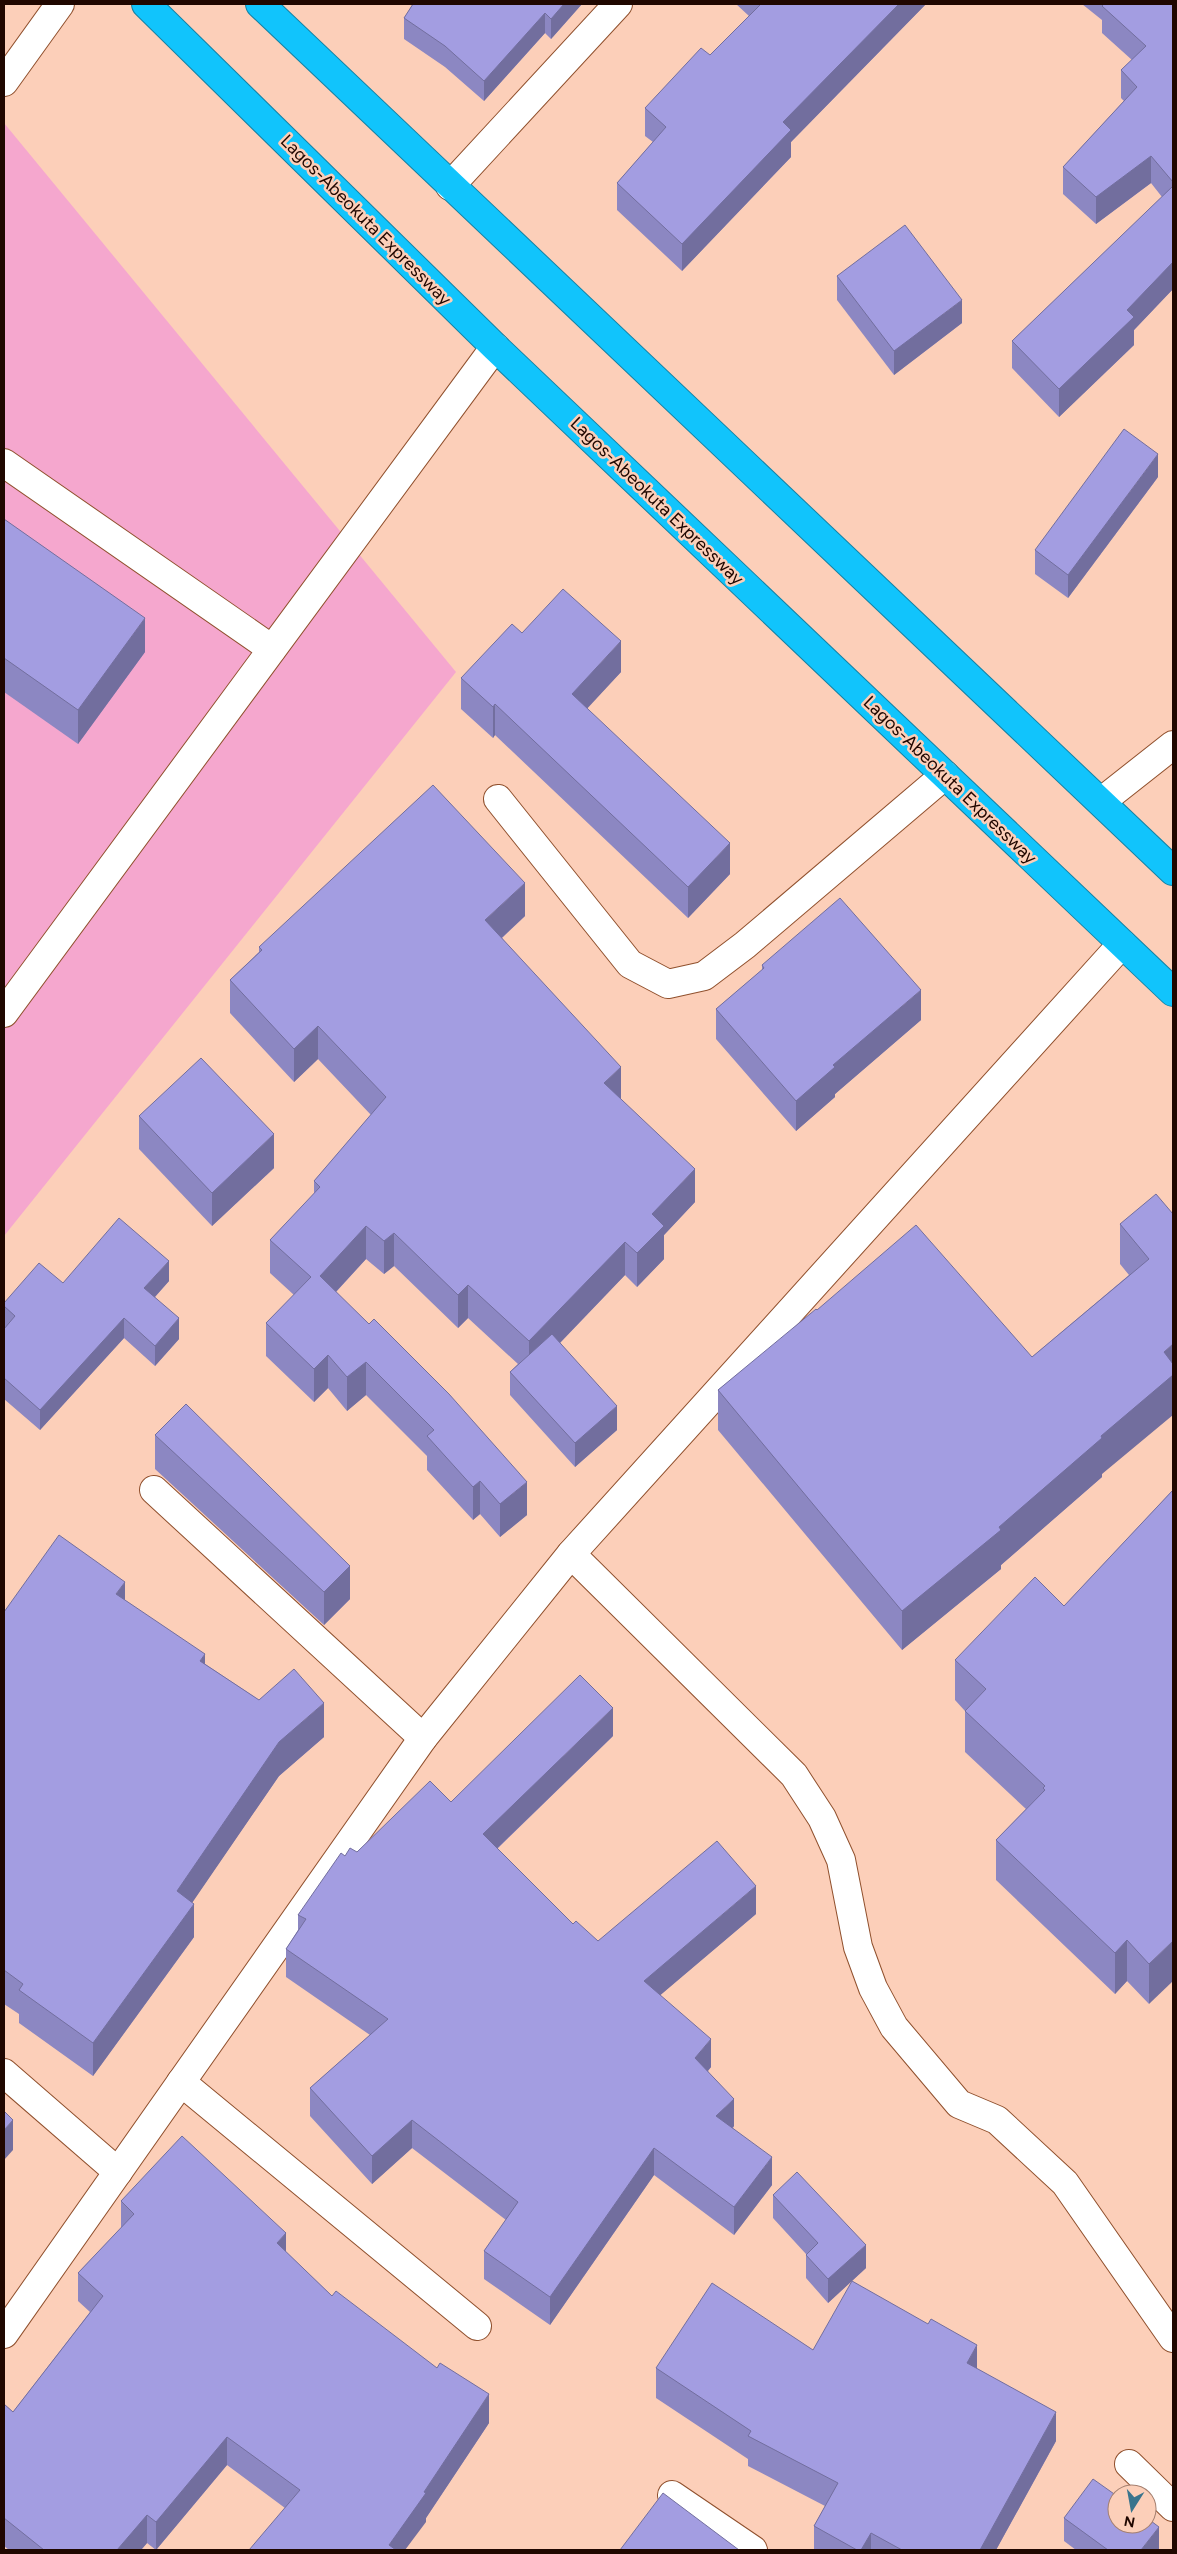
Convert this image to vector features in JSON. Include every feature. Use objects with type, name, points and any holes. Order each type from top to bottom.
[{"type":"highway","name":"Lagos-Abeokuta Expressway","points":[[146,4],[494,347],[1173,992]]},
{"type":"highway","points":[[260,4],[450,186],[1102,801],[1173,871]]},
{"type":"street","points":[[4,82],[60,4]]},
{"type":"street","points":[[450,186],[618,4]]},
{"type":"street","points":[[4,1013],[494,347]]},
{"type":"street","points":[[4,462],[272,649]]},
{"type":"street","points":[[1102,801],[1173,745]]},
{"type":"street","points":[[498,799],[630,964],[668,984],[704,976],[746,945],[945,775]]},
{"type":"street","points":[[4,2334],[424,1738],[571,1554],[1122,944]]},
{"type":"street","points":[[154,1490],[424,1738]]},
{"type":"street","points":[[571,1554],[794,1775],[822,1818],[841,1860],[858,1947],[873,1988],[894,2027],[959,2104],[997,2120],[1065,2183],[1173,2338]]},
{"type":"street","points":[[4,2073],[118,2172]]},
{"type":"street","points":[[181,2082],[477,2326]]},
{"type":"street","points":[[1129,2464],[1173,2507]]},
{"type":"street","points":[[672,2495],[752,2550]]},
{"type":"shaded area","points":[[4,123],[456,672],[4,1236]]},
{"type":"building","points":[[413,4],[564,4],[551,19],[545,13],[484,81],[445,46],[404,18]]},
{"type":"building","points":[[761,4],[899,4],[783,122],[791,130],[682,244],[617,183],[666,127],[645,108],[701,48],[710,55]]},
{"type":"building","points":[[1104,4],[1173,4],[1173,182],[1151,156],[1096,197],[1063,167],[1137,87],[1121,70],[1146,46],[1102,6]]},
{"type":"building","points":[[1173,186],[1173,262],[1127,310],[1134,317],[1059,389],[1012,341]]},
{"type":"building","points":[[905,225],[962,300],[894,351],[837,276]]},
{"type":"building","points":[[1124,429],[1158,454],[1068,575],[1035,550]]},
{"type":"building","points":[[4,519],[145,618],[78,710],[4,658]]},
{"type":"building","points":[[563,589],[621,641],[572,694],[730,843],[688,887],[495,704],[493,707],[461,678],[512,624],[522,633]]},
{"type":"building","points":[[433,785],[525,883],[485,920],[621,1067],[604,1083],[695,1169],[652,1214],[664,1226],[637,1253],[625,1242],[529,1341],[468,1285],[458,1295],[394,1233],[384,1241],[366,1226],[320,1276],[369,1324],[374,1319],[449,1394],[527,1482],[500,1504],[480,1481],[473,1487],[427,1436],[434,1430],[366,1362],[347,1377],[328,1355],[314,1369],[266,1323],[311,1277],[270,1240],[320,1187],[314,1181],[386,1097],[318,1026],[294,1049],[230,980],[262,950],[259,947]]},
{"type":"building","points":[[840,898],[921,990],[833,1065],[835,1067],[796,1101],[716,1009],[764,968],[762,965]]},
{"type":"building","points":[[201,1058],[274,1134],[212,1193],[139,1116]]},
{"type":"building","points":[[1156,1194],[1173,1214],[1173,1344],[1164,1352],[1173,1364],[1173,1375],[999,1527],[1001,1530],[902,1611],[718,1390],[817,1310],[916,1225],[1032,1357],[1149,1259],[1120,1224]]},
{"type":"building","points":[[119,1218],[169,1261],[144,1288],[179,1318],[155,1346],[124,1318],[40,1410],[4,1378],[4,1329],[15,1316],[4,1306],[4,1303],[39,1263],[63,1283]]},
{"type":"building","points":[[552,1334],[617,1406],[575,1443],[510,1372]]},
{"type":"building","points":[[186,1404],[350,1566],[324,1592],[155,1435]]},
{"type":"building","points":[[1173,1490],[1173,1941],[1149,1964],[1127,1940],[1115,1953],[996,1840],[1045,1790],[1043,1788],[1045,1786],[965,1711],[986,1689],[955,1660],[1035,1577],[1064,1606]]},
{"type":"building","points":[[59,1535],[125,1582],[116,1594],[205,1654],[200,1661],[259,1700],[294,1669],[324,1703],[279,1742],[177,1891],[194,1904],[93,2043],[19,1990],[23,1984],[4,1970],[4,1612]]},
{"type":"building","points":[[580,1675],[613,1708],[483,1834],[573,1924],[576,1921],[598,1941],[717,1841],[756,1886],[644,1981],[711,2039],[695,2058],[734,2099],[716,2116],[772,2157],[734,2207],[654,2148],[550,2297],[484,2251],[518,2202],[412,2120],[372,2156],[310,2088],[388,2019],[286,1949],[306,1919],[298,1915],[341,1853],[345,1856],[350,1848],[357,1852],[430,1781],[451,1802]]},
{"type":"building","points":[[4,2111],[13,2120],[4,2130]]},
{"type":"building","points":[[182,2136],[286,2233],[277,2243],[332,2296],[336,2291],[437,2368],[440,2363],[489,2394],[424,2492],[426,2493],[389,2545],[396,2550],[249,2550],[300,2490],[227,2437],[156,2522],[147,2515],[117,2550],[44,2550],[4,2518],[4,2404],[13,2412],[103,2296],[78,2273],[134,2214],[121,2201]]},
{"type":"building","points":[[797,2172],[866,2245],[828,2279],[806,2255],[818,2243],[773,2195]]},
{"type":"building","points":[[852,2281],[928,2324],[931,2319],[977,2345],[967,2363],[1056,2412],[980,2550],[902,2550],[871,2533],[861,2550],[857,2550],[814,2526],[838,2483],[748,2436],[751,2431],[656,2368],[712,2283],[813,2350]]},
{"type":"building","points":[[1093,2479],[1107,2489],[1107,2534],[1154,2534],[1141,2550],[1108,2550],[1064,2518]]},
{"type":"building","points":[[663,2493],[739,2550],[620,2550]]}]
